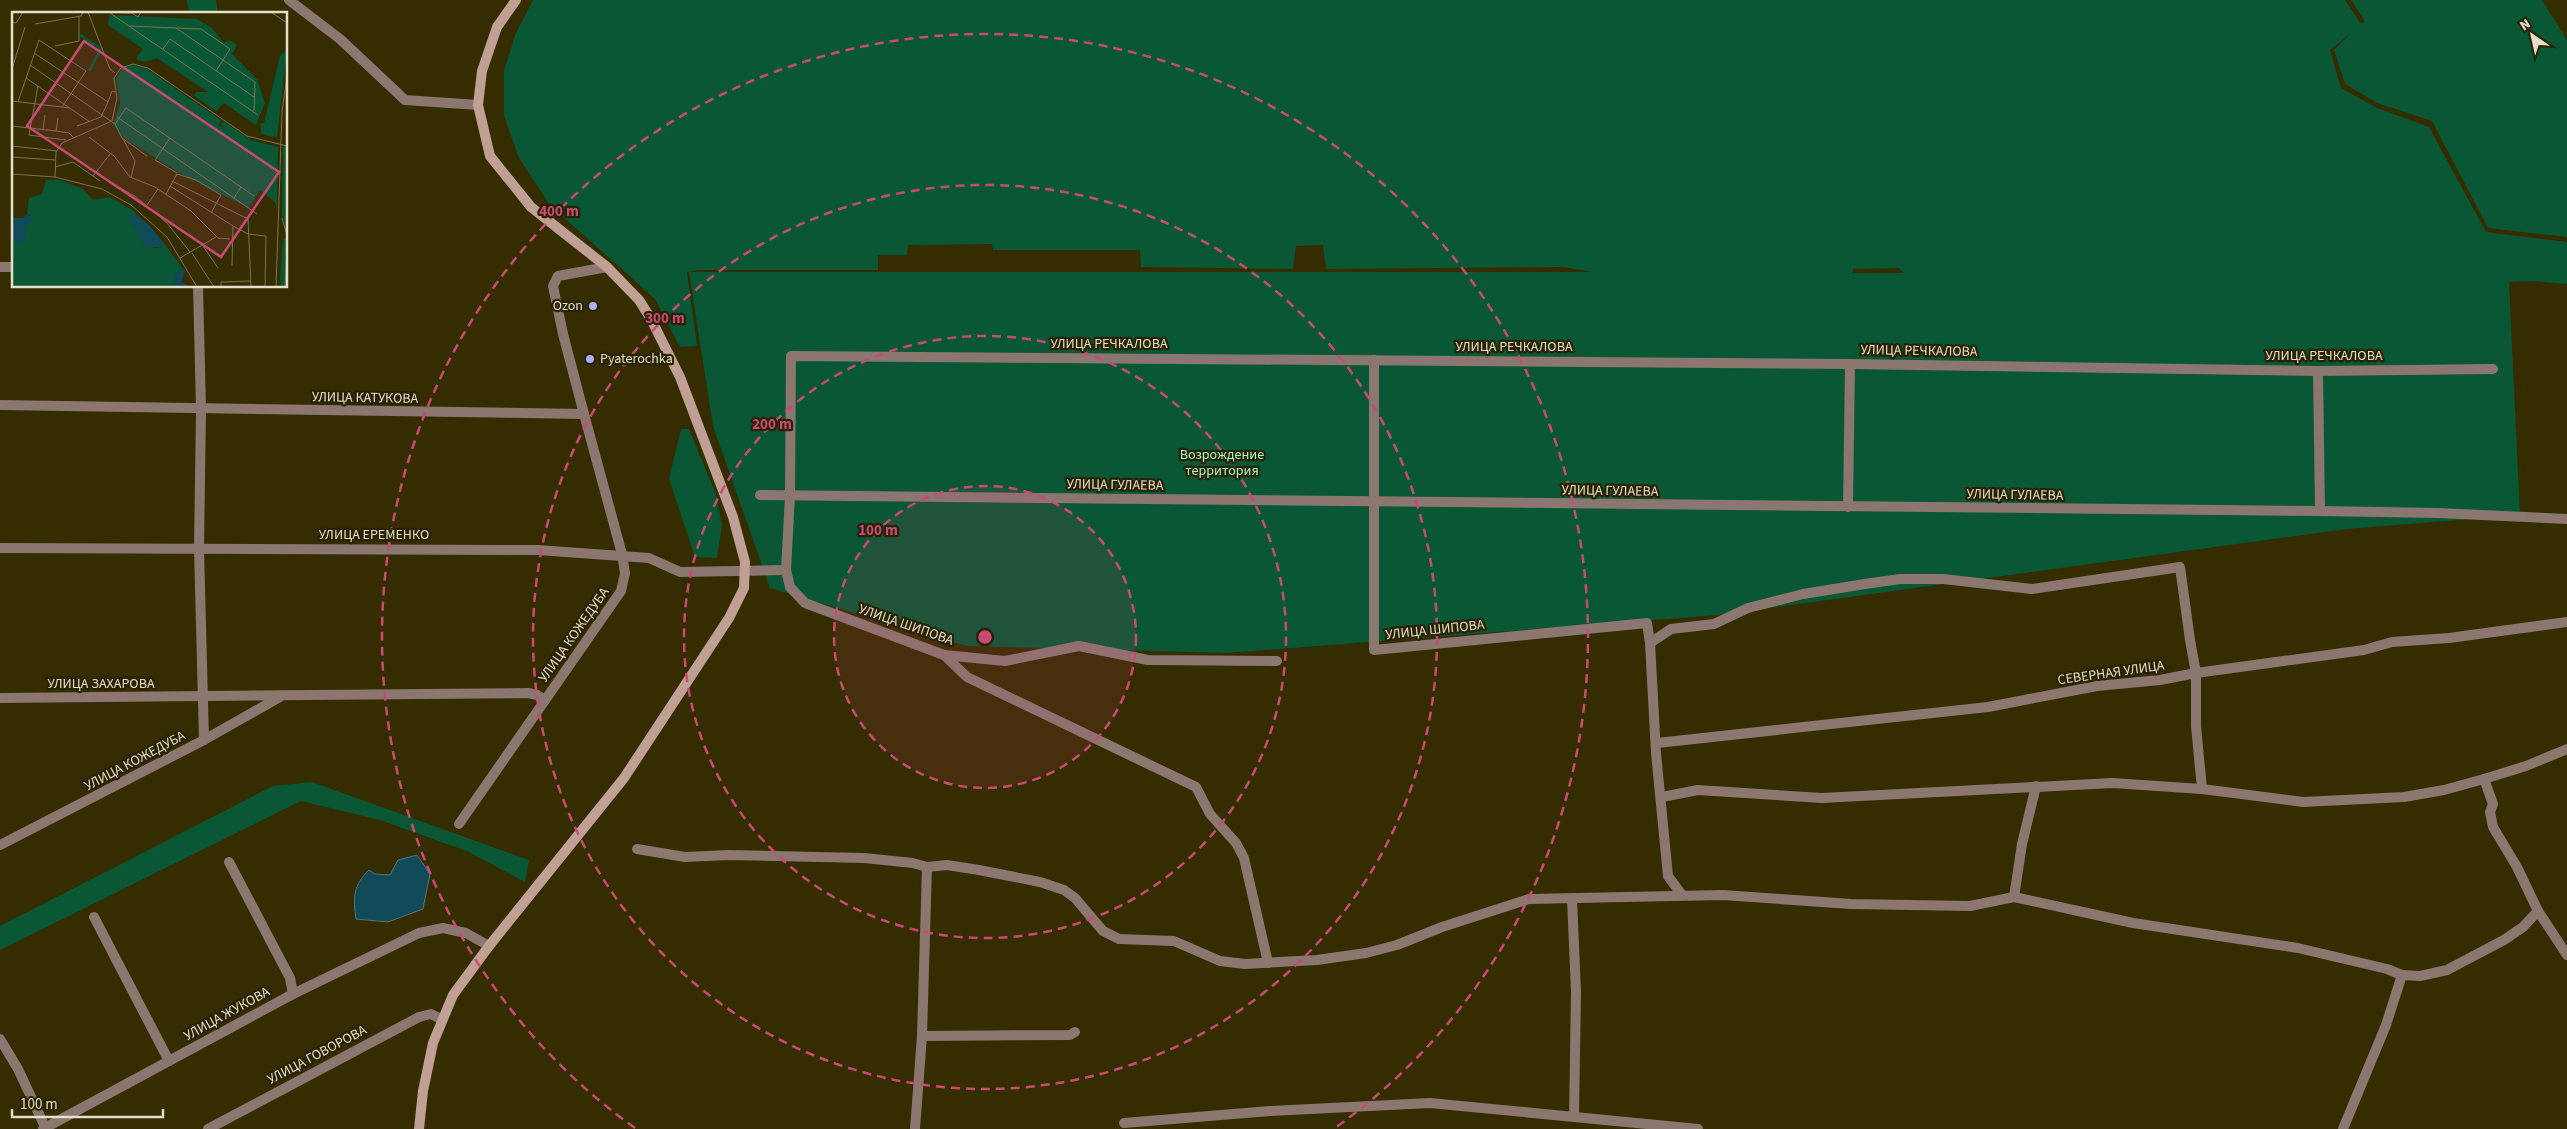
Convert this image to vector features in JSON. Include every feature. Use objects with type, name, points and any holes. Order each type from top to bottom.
[{"type":"main road","points":[[419,1129],[427,1065],[441,1019],[466,975],[619,785],[658,728],[739,601],[744,588],[741,545],[733,517],[680,377],[640,300],[607,267],[531,207],[490,156],[478,105],[482,71],[497,27],[516,0]]},
{"type":"street","points":[[289,0],[340,39],[405,100],[478,105]]},
{"type":"street","points":[[607,267],[558,276],[553,286],[563,334],[622,554]]},
{"type":"street","points":[[198,288],[201,409],[199,549],[204,740]]},
{"type":"street","name":"УЛИЦА РЕЧКАЛОВА","points":[[786,570],[790,496],[791,356],[1850,364],[2318,371],[2493,369]]},
{"type":"street","name":"УЛИЦА ШИПОВА","points":[[1374,360],[1374,650],[1647,623],[1650,643]]},
{"type":"street","points":[[1848,507],[1850,364]]},
{"type":"street","points":[[2318,371],[2320,511]]},
{"type":"street","name":"УЛИЦА КАТУКОВА","points":[[0,406],[584,414]]},
{"type":"street","name":"УЛИЦА ГУЛАЕВА","points":[[760,495],[2320,511],[2438,513],[2567,519]]},
{"type":"street","name":"УЛИЦА ЕРЕМЕНКО","points":[[0,548],[538,550],[622,554],[649,558],[680,572],[744,570]]},
{"type":"street","name":"УЛИЦА КОЖЕДУБА","points":[[459,824],[621,591],[625,573],[622,554]]},
{"type":"street","points":[[1682,895],[1668,876],[1650,643],[1671,629],[1714,624],[1748,608],[1803,594],[1882,582],[1943,579],[2032,589],[2180,567],[2196,673],[2196,726],[2202,789]]},
{"type":"street","points":[[744,570],[786,570]]},
{"type":"street","name":"УЛИЦА ШИПОВА","points":[[786,570],[790,587],[805,603],[944,655],[1005,661],[1079,646],[1148,660],[1277,661]]},
{"type":"street","name":"СЕВЕРНАЯ УЛИЦА","points":[[1657,744],[1979,708],[2097,686],[2160,680],[2196,673],[2364,650],[2392,642],[2449,638],[2567,622]]},
{"type":"street","points":[[944,655],[966,677],[1196,787],[1210,814],[1236,843],[1244,858],[1268,963]]},
{"type":"street","name":"УЛИЦА КОЖЕДУБА","points":[[203,697],[528,693],[537,695],[545,700]]},
{"type":"street","name":"УЛИЦА КОЖЕДУБА","points":[[0,845],[204,740],[281,696]]},
{"type":"street","name":"УЛИЦА ЗАХАРОВА","points":[[0,698],[203,697]]},
{"type":"street","points":[[1662,796],[1698,790],[1822,798],[2112,783],[2202,789],[2279,800],[2341,801],[2428,793],[2526,766],[2567,749]]},
{"type":"street","points":[[2484,779],[2493,804],[2490,818],[2493,827],[2521,874],[2538,911],[2567,955]]},
{"type":"street","points":[[2014,897],[2022,844],[2036,786]]},
{"type":"street","points":[[637,849],[685,857],[729,855],[864,858],[913,863],[927,867],[938,864],[955,866],[1040,882],[1064,890],[1075,898],[1103,931],[1119,939],[1174,941],[1220,961],[1268,963],[1366,953],[1397,945],[1529,899],[1723,895],[1900,906],[1970,906],[2014,897],[2133,923],[2298,948],[2387,969],[2402,975],[2420,976],[2447,970],[2504,940],[2523,927],[2538,911]]},
{"type":"street","points":[[229,862],[290,978],[293,994]]},
{"type":"street","points":[[915,1129],[922,1036],[927,867]]},
{"type":"street","points":[[1572,899],[1576,992],[1574,1116]]},
{"type":"street","points":[[94,917],[169,1062]]},
{"type":"street","name":"УЛИЦА ЖУКОВА","points":[[45,1128],[293,994],[419,933],[443,928],[466,933],[489,946]]},
{"type":"street","points":[[2343,1129],[2386,1025],[2402,975]]},
{"type":"street","name":"УЛИЦА ГОВОРОВА","points":[[208,1129],[419,1017],[431,1014],[441,1019]]},
{"type":"street","points":[[922,1036],[1070,1035],[1075,1032]]},
{"type":"street","points":[[0,1039],[45,1128]]},
{"type":"street","points":[[1124,1123],[1270,1111],[1430,1103],[1574,1116],[1639,1126],[1698,1129]]},
{"type":"green space","points":[[187,0],[216,0],[218,12],[189,12]]},
{"type":"green space","name":"Возрождение территория","points":[[533,0],[2345,0],[2361,24],[2365,21],[2351,0],[2542,0],[2567,40],[2567,237],[2488,228],[2432,121],[2377,103],[2345,84],[2334,50],[2350,34],[2330,50],[2341,88],[2375,107],[2429,127],[2486,232],[2567,242],[2567,284],[2532,281],[2509,282],[2520,515],[2347,529],[1718,615],[1227,653],[967,646],[770,588],[713,426],[689,272],[1593,272],[1563,267],[1326,269],[1323,245],[1296,246],[1293,269],[1141,267],[1140,250],[993,250],[992,244],[908,245],[907,255],[878,255],[878,270],[700,270],[687,272],[697,346],[680,347],[655,299],[549,204],[518,156],[504,115],[504,70],[516,33]],"holes":[[[1898,268],[1904,273],[1852,273],[1853,269]]]},
{"type":"green space","points":[[681,429],[689,429],[716,494],[722,525],[717,558],[695,557],[669,479]]},
{"type":"green space","points":[[312,782],[529,860],[525,882],[469,852],[380,820],[301,801],[0,950],[0,926],[273,786]]},
{"type":"water","points":[[417,855],[430,874],[423,909],[388,922],[356,919],[355,892],[360,881],[369,870],[375,874],[390,875],[398,860]]},
{"type":"place","name":"Ozon","points":[[593,306]]},
{"type":"place","name":"Pyaterochka","points":[[590,359]]}]
